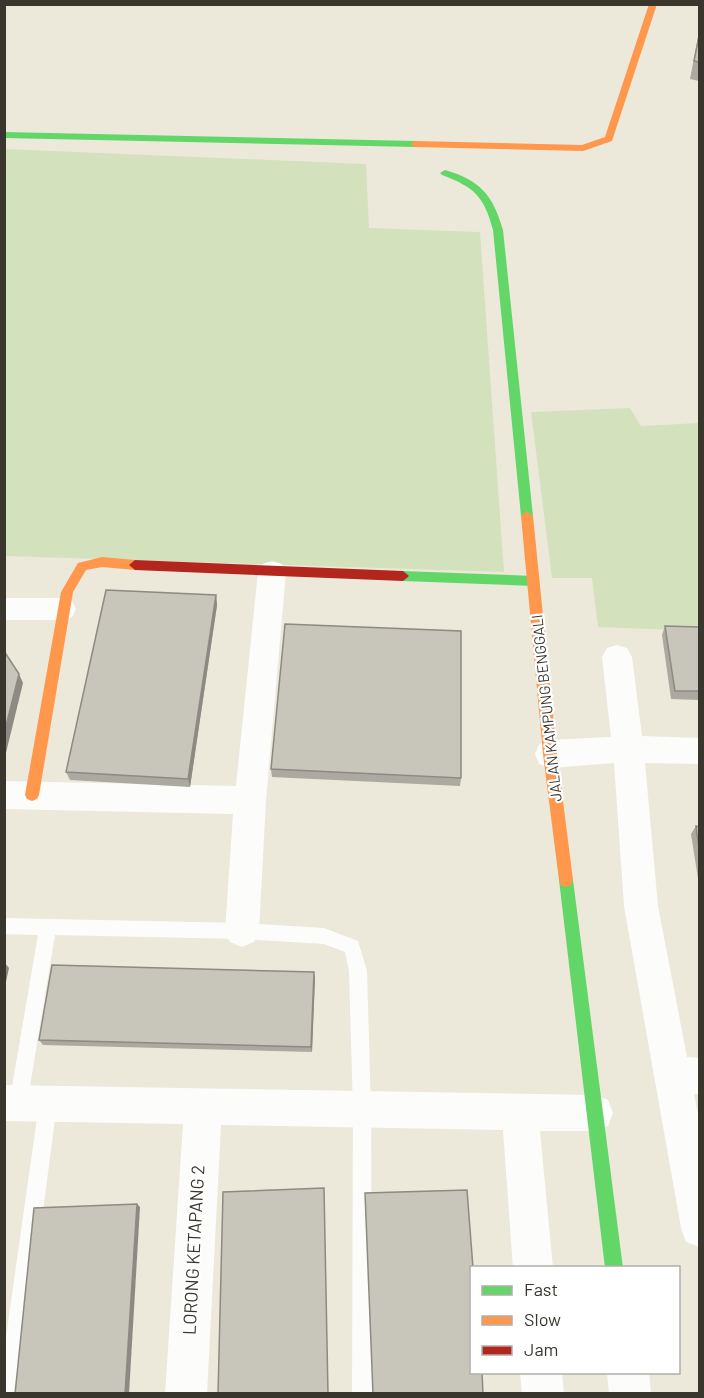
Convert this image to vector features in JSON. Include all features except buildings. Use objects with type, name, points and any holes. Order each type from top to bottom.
[{"type":"street","points":[[4,135],[583,148],[609,139],[653,4]]},
{"type":"street","name":"JALAN KAMPUNG BENGGALI","points":[[445,173],[471,182],[485,195],[494,217],[505,288],[550,754],[614,1266]]},
{"type":"street","points":[[250,800],[18,795],[63,609],[73,579],[82,566],[91,563],[534,581]]},
{"type":"street","points":[[242,931],[250,800],[272,572]]},
{"type":"street","points":[[4,609],[63,609]]},
{"type":"street","points":[[617,657],[628,749],[641,906],[686,1075],[699,1228]]},
{"type":"street","points":[[550,754],[628,749],[699,752]]},
{"type":"street","points":[[23,1104],[595,1113]]},
{"type":"street","name":"LORONG KETAPANG 2","points":[[186,1394],[203,1107]]},
{"type":"street","points":[[520,1112],[533,1266]]},
{"type":"street","points":[[541,1374],[543,1394]]},
{"type":"street","points":[[628,1374],[630,1394]]},
{"type":"lane","points":[[4,926],[242,931],[324,936],[352,947],[358,971],[362,1110],[362,1394]]},
{"type":"lane","points":[[9,1394],[23,1104],[48,927]]},
{"type":"green space","points":[[5,149],[366,164],[369,228],[480,232],[504,572],[5,556]]},
{"type":"green space","points":[[630,408],[641,426],[699,423],[699,631],[598,627],[592,578],[552,578],[531,412]]},
{"type":"traffic: fast","points":[[4,135],[415,144]]},
{"type":"traffic: fast","points":[[445,173],[467,182],[481,192],[487,199],[498,230],[527,516]]},
{"type":"traffic: fast","points":[[403,576],[534,581]]},
{"type":"traffic: fast","points":[[566,880],[614,1266]]},
{"type":"traffic: slow","points":[[415,144],[583,148],[609,139],[653,4]]},
{"type":"traffic: slow","points":[[527,516],[550,754],[566,880]]},
{"type":"traffic: slow","points":[[32,795],[67,592],[82,566],[102,562],[135,565]]},
{"type":"traffic: jam","points":[[135,565],[403,576]]}]
